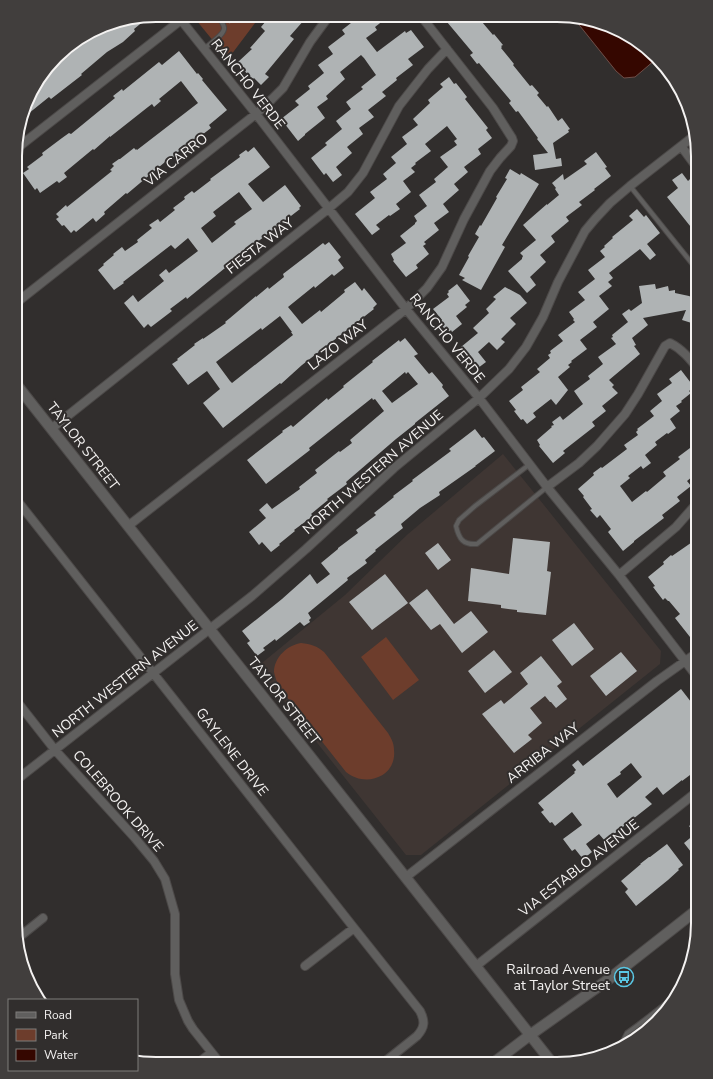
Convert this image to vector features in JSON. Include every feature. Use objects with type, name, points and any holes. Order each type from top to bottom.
[{"type":"street","points":[[23,144],[174,22]]},
{"type":"street","name":"RANCHO VERDE","points":[[182,22],[256,114],[406,309],[479,398],[619,575],[691,670]]},
{"type":"street","name":"VIA CARRO","points":[[22,298],[256,114],[283,88],[310,42],[325,22]]},
{"type":"street","points":[[426,22],[447,49]]},
{"type":"street","name":"LAZO WAY","points":[[128,526],[406,309],[427,288],[442,267],[464,219],[490,171],[511,146],[513,141],[494,108],[447,49]]},
{"type":"street","name":"FIESTA WAY","points":[[51,429],[348,192],[363,173],[399,106],[428,69],[447,49]]},
{"type":"street","name":"NORTH WESTERN AVENUE","points":[[22,776],[258,590],[306,549],[394,468],[479,398],[509,369],[526,347],[543,317],[558,282],[586,231],[600,213],[630,186],[690,139]]},
{"type":"street","points":[[680,146],[691,159]]},
{"type":"street","points":[[548,487],[579,463],[597,446],[625,414],[665,346],[670,343],[677,346],[691,359]]},
{"type":"street","name":"TAYLOR STREET","points":[[22,392],[547,1057]]},
{"type":"street","name":"GAYLENE DRIVE","points":[[22,507],[420,1011],[424,1018],[421,1032],[391,1057]]},
{"type":"street","points":[[619,575],[676,527],[691,510]]},
{"type":"street","name":"ARRIBA WAY","points":[[406,877],[657,681],[691,656]]},
{"type":"street","name":"COLEBROOK DRIVE","points":[[22,708],[55,750],[135,838],[154,861],[165,880],[175,914],[175,974],[179,1000],[193,1029],[215,1057]]},
{"type":"street","name":"VIA ESTABLO AVENUE","points":[[476,966],[691,797]]},
{"type":"street","points":[[501,1057],[610,979],[691,915]]},
{"type":"street","points":[[23,934],[43,918]]},
{"type":"street","points":[[305,966],[354,928]]},
{"type":"street","points":[[206,1057],[211,1053]]},
{"type":"lane","points":[[204,49],[222,33],[224,26],[221,22]]},
{"type":"lane","points":[[630,186],[691,262]]},
{"type":"lane","points":[[530,464],[459,520],[456,526],[457,532],[461,539],[469,544],[477,544],[548,487]]},
{"type":"lane","points":[[624,1039],[627,1033],[662,1006]]},
{"type":"shaded area","points":[[503,454],[661,651],[660,664],[421,855],[406,855],[257,667],[345,595],[408,534]]},
{"type":"green space","points":[[198,22],[256,22],[228,59]]},
{"type":"green space","points":[[386,637],[419,680],[393,700],[361,657]]},
{"type":"green space","points":[[301,643],[314,646],[324,652],[388,733],[393,745],[394,759],[385,773],[378,777],[362,779],[354,777],[346,772],[279,687],[274,672],[276,661],[291,646]]},
{"type":"water","points":[[578,24],[608,32],[624,40],[653,62],[635,77],[624,78],[616,71]]},
{"type":"building","points":[[265,22],[302,22],[290,36],[294,39],[265,74],[269,77],[261,85],[238,65],[240,63],[238,62],[252,49],[250,48],[265,31],[261,27]]},
{"type":"building","points":[[352,22],[381,22],[375,27],[377,30],[366,38],[377,52],[405,31],[406,33],[411,30],[424,47],[408,59],[413,65],[396,78],[397,80],[382,92],[386,96],[368,110],[374,117],[359,128],[363,134],[347,147],[352,153],[336,167],[342,175],[333,182],[326,173],[324,175],[311,158],[327,145],[325,143],[342,129],[336,121],[351,109],[346,102],[363,89],[361,87],[376,75],[364,58],[361,55],[340,72],[345,79],[326,96],[328,99],[317,107],[325,118],[298,141],[281,119],[299,105],[295,101],[310,89],[308,86],[324,73],[318,65],[333,54],[328,47],[345,34],[342,30]]},
{"type":"building","points":[[447,22],[482,22],[503,45],[501,48],[514,64],[513,65],[530,86],[532,85],[539,93],[537,95],[547,107],[548,106],[558,121],[562,118],[570,129],[568,130],[569,132],[553,143],[556,159],[561,158],[562,166],[535,170],[533,155],[548,153],[518,111],[516,112],[509,103],[511,101],[479,63],[477,64],[470,55],[473,53]]},
{"type":"building","points":[[141,23],[123,42],[107,52],[81,74],[82,75],[51,99],[49,97],[29,113],[40,89],[50,74],[61,61],[74,50],[105,32]]},
{"type":"building","points":[[179,51],[227,110],[209,125],[211,128],[174,155],[175,156],[166,164],[165,162],[127,194],[126,193],[104,212],[105,214],[96,222],[93,218],[76,232],[74,230],[71,233],[56,219],[59,217],[56,214],[112,171],[110,170],[114,166],[112,164],[134,148],[137,150],[198,103],[181,81],[159,99],[161,101],[154,107],[152,104],[64,173],[67,177],[59,183],[57,181],[40,193],[37,188],[35,190],[23,173],[29,169],[27,167],[43,155],[42,153],[69,133],[71,134],[115,98],[113,96],[122,89],[123,91],[159,62],[162,65]]},
{"type":"building","points":[[449,77],[467,97],[465,99],[488,128],[486,130],[492,138],[478,149],[481,154],[464,167],[468,172],[454,184],[459,190],[443,204],[449,212],[434,223],[439,230],[424,242],[426,244],[423,246],[429,254],[416,265],[418,268],[406,277],[393,261],[394,260],[391,254],[406,243],[400,236],[415,224],[417,221],[414,216],[427,206],[419,195],[436,182],[434,179],[448,167],[440,157],[457,145],[454,141],[457,139],[447,126],[425,144],[431,151],[415,163],[416,164],[411,168],[415,172],[403,181],[411,192],[396,204],[400,209],[376,225],[380,229],[372,235],[355,214],[375,198],[370,192],[387,179],[383,174],[396,163],[391,157],[407,144],[402,137],[418,125],[413,119],[430,103],[428,100],[443,87],[440,84]]},
{"type":"building","points":[[254,147],[270,167],[248,184],[263,202],[285,185],[301,206],[299,208],[300,209],[248,249],[248,251],[241,257],[240,255],[224,267],[225,268],[187,299],[186,297],[170,309],[172,311],[151,327],[148,324],[144,328],[124,303],[133,295],[138,302],[164,281],[159,275],[166,269],[169,273],[198,251],[188,238],[175,249],[171,245],[114,290],[98,270],[122,247],[125,251],[138,242],[137,240],[152,228],[149,225],[158,219],[160,222],[175,210],[173,208],[185,199],[184,197],[192,191],[194,193],[240,157],[239,155],[246,150],[248,152]],"holes":[[[239,192],[252,209],[234,222],[236,224],[212,243],[201,228],[216,216],[213,212]]]},
{"type":"building","points":[[596,152],[607,167],[605,168],[611,176],[579,202],[582,205],[566,217],[569,221],[551,236],[555,242],[540,255],[546,262],[530,277],[536,285],[527,293],[508,271],[522,259],[523,256],[520,253],[536,240],[523,225],[559,195],[552,183],[563,174],[564,180],[587,164],[584,161]]},
{"type":"building","points":[[510,169],[520,175],[521,173],[539,184],[502,245],[505,247],[481,290],[462,280],[465,278],[459,275],[479,237],[475,234],[497,198],[496,197],[507,179],[505,178]]},
{"type":"building","points":[[682,173],[688,181],[691,178],[691,227],[667,197],[678,188],[672,180]]},
{"type":"building","points":[[637,209],[644,217],[646,215],[660,233],[647,244],[656,255],[650,260],[640,249],[609,273],[613,278],[608,282],[612,286],[599,296],[609,309],[593,322],[597,327],[580,340],[587,349],[571,361],[572,362],[568,365],[570,367],[558,377],[568,390],[556,405],[551,399],[533,413],[536,417],[527,424],[523,419],[521,420],[509,401],[523,390],[521,387],[540,372],[537,369],[550,358],[548,355],[551,353],[550,351],[563,341],[558,335],[575,322],[569,312],[585,300],[578,292],[595,279],[588,270],[605,257],[600,251],[613,238],[612,237],[633,220],[629,216]]},
{"type":"building","points":[[329,242],[341,257],[338,260],[344,268],[334,276],[332,274],[315,288],[314,286],[288,307],[302,324],[320,310],[321,312],[345,292],[344,290],[355,282],[362,291],[364,288],[377,304],[373,308],[374,309],[302,365],[281,384],[280,383],[223,428],[203,403],[220,389],[207,371],[188,385],[172,364],[195,345],[194,344],[226,323],[225,322],[256,296],[268,287],[269,289],[284,277],[283,274],[323,243],[325,245]],"holes":[[[280,316],[293,335],[232,383],[216,362],[261,328],[262,330]]]},
{"type":"building","points":[[457,284],[470,301],[465,305],[467,307],[456,316],[462,324],[452,332],[451,330],[448,333],[439,322],[442,320],[433,309],[449,297],[447,294],[449,292],[448,291]]},
{"type":"building","points":[[655,284],[656,289],[668,286],[669,291],[675,290],[675,293],[691,297],[691,323],[682,320],[686,310],[643,318],[648,325],[632,338],[636,345],[634,346],[640,354],[609,380],[614,385],[612,387],[618,393],[602,406],[606,411],[592,422],[595,426],[563,451],[565,453],[553,463],[539,446],[540,445],[537,440],[552,427],[551,426],[554,425],[552,422],[560,416],[563,420],[583,404],[574,391],[590,379],[588,376],[603,364],[598,357],[616,344],[611,338],[613,337],[612,335],[628,322],[622,314],[629,309],[631,311],[642,303],[639,286]]},
{"type":"building","points":[[505,287],[520,295],[527,303],[510,318],[516,324],[501,339],[505,342],[497,350],[489,342],[478,352],[486,362],[478,368],[461,347],[478,333],[473,328],[489,313],[486,309],[496,299],[493,297]]},
{"type":"building","points":[[405,338],[418,354],[414,356],[429,374],[432,372],[443,385],[442,387],[449,396],[346,482],[347,484],[327,499],[328,500],[311,514],[313,516],[294,530],[295,531],[279,544],[280,545],[271,552],[262,542],[259,545],[249,532],[266,518],[259,510],[267,503],[272,509],[300,489],[299,487],[317,473],[315,470],[339,451],[340,452],[352,443],[350,440],[384,411],[375,399],[373,400],[372,398],[309,448],[310,450],[266,484],[247,460],[283,432],[282,431],[291,425],[293,427],[327,398],[328,400],[373,362],[372,361],[399,340],[400,342]],"holes":[[[405,372],[406,374],[408,372],[418,384],[392,403],[382,391]]]},
{"type":"building","points":[[681,370],[691,383],[691,389],[689,391],[691,393],[676,406],[680,411],[670,419],[676,428],[655,442],[657,445],[645,455],[651,463],[643,469],[641,466],[628,476],[630,478],[620,486],[632,502],[666,476],[663,472],[680,459],[678,457],[691,447],[691,478],[687,481],[691,486],[677,497],[680,501],[662,515],[664,518],[623,551],[608,532],[611,529],[600,515],[597,518],[590,510],[592,509],[578,489],[594,475],[593,473],[627,449],[624,445],[638,435],[636,432],[638,430],[637,429],[654,416],[650,411],[662,401],[657,394],[672,383],[669,379]]},
{"type":"building","points":[[475,429],[482,438],[484,437],[495,451],[439,492],[440,495],[420,508],[401,524],[403,528],[375,550],[376,551],[365,560],[367,563],[347,578],[348,580],[308,613],[311,618],[309,620],[310,622],[304,626],[300,622],[276,641],[275,639],[263,648],[265,650],[257,656],[247,643],[250,641],[242,631],[310,574],[317,584],[330,574],[321,563],[358,533],[356,530],[376,515],[374,513],[394,497],[393,496],[451,451],[449,449]]},
{"type":"building","points":[[513,538],[550,542],[547,571],[551,572],[546,615],[517,612],[517,610],[501,608],[501,605],[468,601],[471,568],[509,574]]},
{"type":"building","points":[[438,543],[451,560],[438,570],[425,553]]},
{"type":"building","points":[[691,543],[690,637],[675,618],[680,614],[669,601],[665,598],[663,600],[653,587],[655,586],[648,577],[664,564],[663,562],[671,555],[672,556]]},
{"type":"building","points":[[385,574],[408,603],[372,630],[349,602]]},
{"type":"building","points":[[427,589],[454,624],[471,611],[488,632],[462,653],[440,624],[431,630],[409,603]]},
{"type":"building","points":[[574,623],[594,649],[572,666],[552,640]]},
{"type":"building","points":[[494,650],[512,672],[485,693],[468,671]]},
{"type":"building","points":[[621,652],[637,671],[606,696],[590,676]]},
{"type":"building","points":[[541,656],[562,682],[557,686],[567,699],[556,708],[545,696],[530,708],[542,723],[528,735],[532,739],[514,753],[482,714],[501,700],[504,704],[528,684],[520,673]]},
{"type":"building","points":[[681,689],[691,702],[691,774],[663,795],[657,787],[645,797],[652,804],[605,841],[599,834],[586,844],[592,852],[583,859],[575,849],[572,851],[563,839],[582,825],[572,812],[555,826],[552,822],[550,823],[541,812],[544,810],[538,803],[575,773],[574,772],[576,770],[572,765],[578,760],[583,766]],"holes":[[[631,763],[642,777],[617,798],[607,784],[621,774],[620,772]]]},
{"type":"building","points":[[691,837],[691,852],[684,843]]},
{"type":"building","points":[[667,844],[683,865],[668,880],[636,906],[625,892],[628,889],[621,881],[640,864]]},
{"type":"place","name":"Railroad Avenue at Taylor Street","points":[[624,977]]}]
